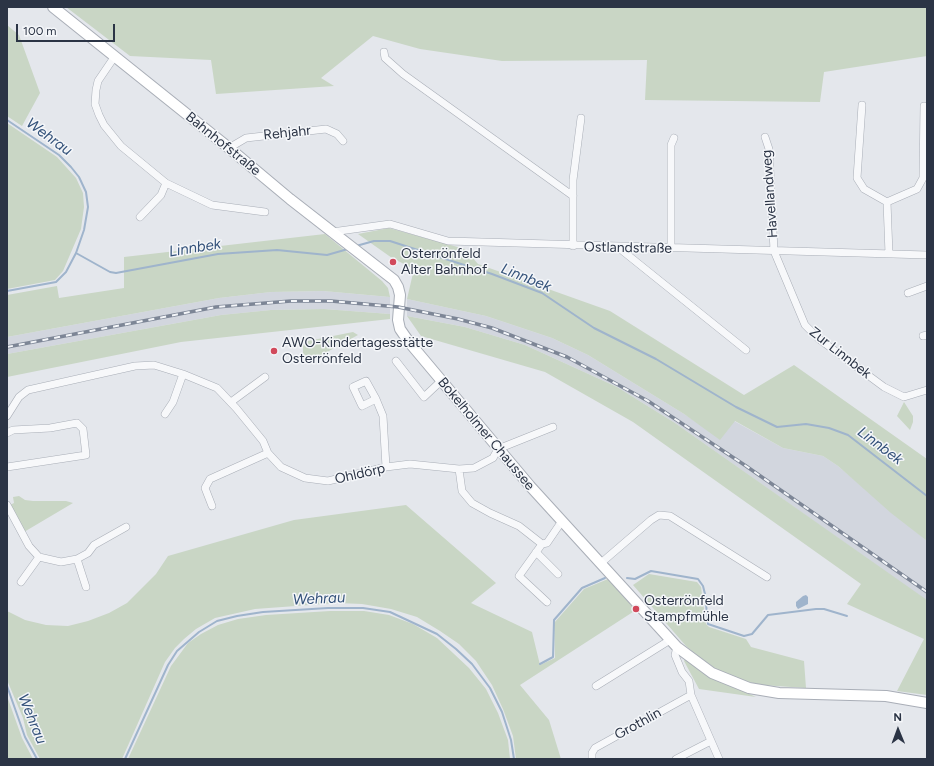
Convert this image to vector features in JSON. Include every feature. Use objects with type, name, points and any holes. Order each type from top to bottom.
[{"type":"main road","name":"Bahnhofstraße","points":[[53,7],[332,232],[394,280]]},
{"type":"main road","name":"Bokelholmer Chaussee","points":[[394,280],[400,294],[398,320],[400,329],[498,449],[671,641],[712,673],[749,688],[779,693],[886,696],[927,703]]},
{"type":"street","points":[[384,55],[403,74],[573,196]]},
{"type":"street","points":[[115,56],[98,81],[95,97],[99,115],[104,125],[121,146],[166,183],[212,205],[265,212]]},
{"type":"street","points":[[862,105],[857,178],[864,190],[887,202]]},
{"type":"street","points":[[887,202],[917,189],[923,178],[924,106]]},
{"type":"street","points":[[573,246],[573,180],[581,118]]},
{"type":"street","name":"Rehjahr","points":[[229,148],[246,138],[326,129],[337,134],[343,141]]},
{"type":"street","name":"Havellandweg","points":[[765,137],[769,149],[774,250]]},
{"type":"street","points":[[671,248],[671,145],[674,138]]},
{"type":"street","points":[[140,217],[161,195],[166,183]]},
{"type":"street","points":[[887,202],[889,254]]},
{"type":"street","name":"Ostlandstraße","points":[[332,232],[390,224],[448,242],[619,248],[774,250],[927,256]]},
{"type":"street","points":[[619,248],[746,350]]},
{"type":"street","name":"Zur Linnbek","points":[[774,250],[805,325],[819,339],[884,387],[904,397],[927,390]]},
{"type":"street","points":[[908,293],[927,286]]},
{"type":"street","points":[[396,362],[424,397],[441,381]]},
{"type":"street","name":"Ohldörp","points":[[7,416],[19,397],[28,390],[135,366],[154,365],[183,374],[217,388],[231,402],[263,441],[268,453],[281,467],[305,478],[335,480],[386,467],[410,464],[459,469],[474,468],[492,458],[498,449]]},
{"type":"street","points":[[165,414],[173,402],[183,374]]},
{"type":"street","points":[[231,402],[265,378]]},
{"type":"street","points":[[376,399],[383,416],[386,467]]},
{"type":"street","points":[[7,433],[12,430],[50,428],[77,423],[83,429],[86,455],[7,467]]},
{"type":"street","points":[[498,449],[553,427]]},
{"type":"street","points":[[212,506],[205,488],[210,479],[268,453]]},
{"type":"street","points":[[459,469],[462,491],[472,503],[490,514],[519,526],[542,544]]},
{"type":"street","points":[[8,508],[29,546],[38,557],[62,562],[77,559],[88,553],[94,545],[126,527]]},
{"type":"street","points":[[601,563],[659,515],[670,516],[767,577]]},
{"type":"street","points":[[547,602],[519,576],[542,544],[547,543],[562,521]]},
{"type":"street","points":[[536,552],[558,574]]},
{"type":"street","points":[[20,582],[38,557]]},
{"type":"street","points":[[77,559],[86,587]]},
{"type":"street","points":[[596,686],[671,641],[682,672],[689,681],[691,695],[719,759]]},
{"type":"street","name":"Grothlin","points":[[592,759],[592,753],[595,748],[691,695]]},
{"type":"street","points":[[676,759],[711,741]]},
{"type":"shaded area","points":[[323,291],[390,297],[390,314],[324,309],[271,310],[221,315],[7,354],[7,337],[219,298],[271,292]]},
{"type":"shaded area","points":[[407,299],[486,316],[552,338],[588,355],[720,438],[734,421],[783,448],[823,456],[838,466],[927,541],[927,601],[675,423],[617,387],[525,345],[465,327],[407,316]]},
{"type":"green space","points":[[66,7],[927,7],[927,56],[824,72],[820,102],[645,100],[647,60],[502,61],[420,49],[373,36],[321,78],[334,86],[216,94],[211,60],[130,56]]},
{"type":"green space","points":[[7,25],[19,35],[40,93],[22,126],[7,116]]},
{"type":"green space","points":[[7,123],[57,157],[76,178],[83,193],[84,207],[81,229],[63,271],[55,280],[7,289]]},
{"type":"green space","points":[[389,228],[465,249],[478,264],[610,311],[744,395],[794,365],[927,459],[927,541],[891,513],[838,466],[823,456],[783,448],[735,421],[720,440],[684,414],[588,355],[552,338],[486,316],[407,299],[414,269],[392,258],[358,234]]},
{"type":"green space","points":[[325,234],[382,281],[388,288],[390,297],[323,291],[271,292],[219,298],[7,337],[7,295],[57,286],[59,298],[124,288],[124,257]]},
{"type":"green space","points":[[324,309],[390,314],[390,319],[181,342],[7,377],[7,354],[221,315],[271,310]]},
{"type":"green space","points":[[407,316],[465,327],[525,345],[617,387],[675,423],[927,600],[927,695],[897,691],[924,639],[847,604],[861,584],[633,422],[545,372],[421,336]]},
{"type":"green space","points":[[353,332],[358,335],[307,363],[303,353],[303,342]]},
{"type":"green space","points":[[904,402],[913,416],[913,422],[910,430],[897,416]]},
{"type":"green space","points":[[19,496],[25,500],[66,501],[73,503],[24,532],[10,505],[14,503],[13,497]]},
{"type":"green space","points":[[406,505],[496,583],[471,603],[532,632],[540,665],[555,658],[554,623],[584,589],[608,579],[636,610],[520,685],[549,720],[561,759],[516,759],[513,736],[492,685],[476,661],[459,644],[417,617],[391,609],[362,604],[337,603],[255,609],[215,618],[196,629],[184,639],[175,648],[165,662],[122,759],[40,759],[27,735],[23,718],[7,680],[7,611],[25,620],[46,625],[68,626],[88,621],[109,613],[127,603],[156,574],[168,556],[294,520]]},
{"type":"green space","points":[[649,574],[697,582],[701,587],[706,624],[709,627],[746,639],[751,647],[804,661],[806,688],[762,685],[736,679],[722,673],[699,657],[686,646],[633,585]]},
{"type":"green space","points":[[330,611],[364,611],[389,615],[413,624],[437,638],[469,668],[486,689],[498,713],[508,740],[510,759],[128,759],[171,666],[188,643],[218,625],[238,619],[266,615]]},
{"type":"green space","points":[[685,659],[703,673],[756,697],[699,689],[684,661]]},
{"type":"green space","points":[[7,696],[22,738],[33,759],[7,759]]},
{"type":"water","points":[[806,595],[808,597],[808,604],[798,609],[796,602]]},
{"type":"waterway","name":"Wehrau","points":[[7,120],[59,155],[71,167],[79,177],[86,192],[88,207],[84,230],[76,253],[66,272],[56,282],[7,291]]},
{"type":"waterway","name":"Linnbek","points":[[356,246],[374,241],[390,241],[492,274],[542,293],[594,328],[656,359],[736,407],[777,427],[806,424],[829,428],[848,435],[927,496]]},
{"type":"waterway","name":"Linnbek","points":[[76,253],[110,272],[116,273],[218,254],[277,250],[327,255],[348,249]]},
{"type":"waterway","points":[[627,578],[635,579],[651,571],[698,579],[703,586],[705,594],[708,624],[744,636],[752,634],[768,615],[824,609],[847,616]]},
{"type":"waterway","points":[[540,664],[553,657],[554,620],[582,588],[605,578]]},
{"type":"waterway","name":"Wehrau","points":[[125,759],[168,665],[177,651],[199,632],[217,621],[237,616],[263,612],[328,608],[363,608],[390,612],[437,634],[456,649],[472,664],[490,688],[502,712],[511,740],[514,759]]},
{"type":"waterway","name":"Wehrau","points":[[7,686],[25,737],[37,759]]},
{"type":"railway","points":[[7,347],[216,307],[291,301],[331,301],[398,307],[458,319],[492,328],[567,357],[648,401],[746,466],[927,592]]},
{"type":"place","name":"Osterrönfeld Alter Bahnhof","points":[[393,262]]},
{"type":"place","name":"AWO-Kindertagesstätte Osterrönfeld","points":[[274,351]]},
{"type":"place","name":"Osterrönfeld Stampfmühle","points":[[636,609]]}]
